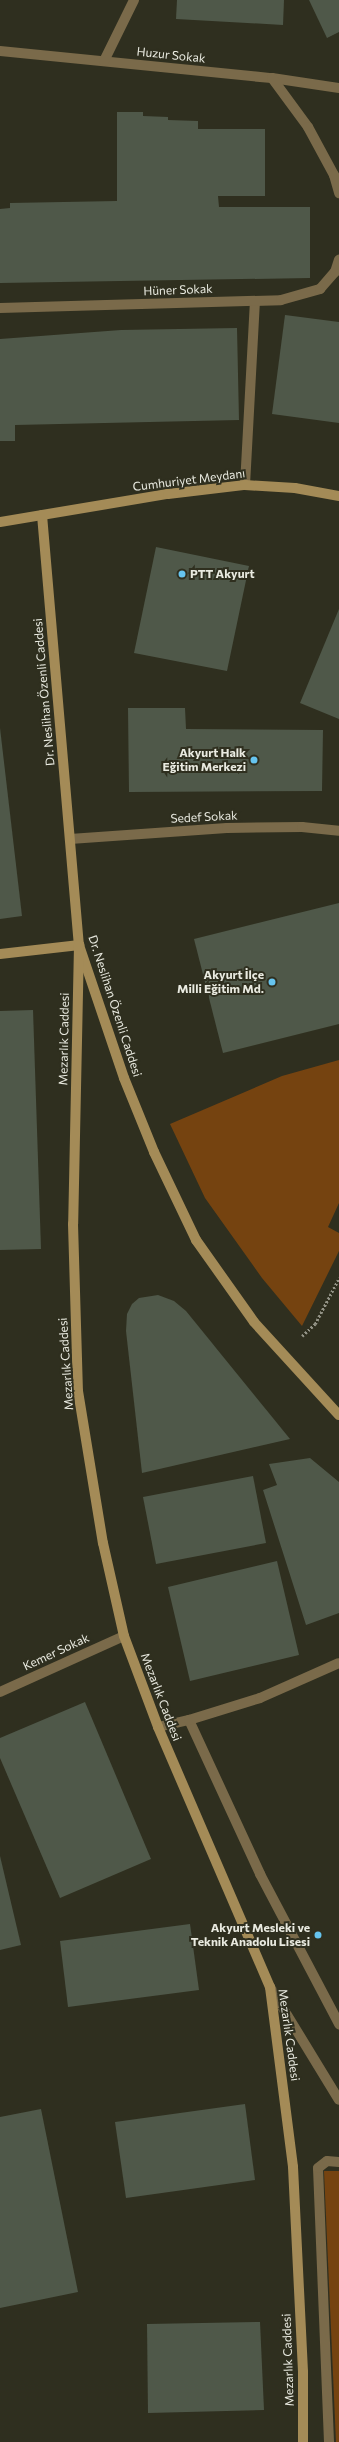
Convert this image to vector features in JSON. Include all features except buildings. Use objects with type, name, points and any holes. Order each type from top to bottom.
[{"type":"street","points":[[104,61],[134,0]]},
{"type":"street","name":"Huzur Sokak","points":[[0,51],[272,78],[339,88]]},
{"type":"street","points":[[272,78],[308,128],[334,175],[339,193]]},
{"type":"street","name":"Hüner Sokak","points":[[0,308],[281,300],[320,289],[335,272],[339,260]]},
{"type":"street","points":[[245,485],[255,301]]},
{"type":"street","name":"Cumhuriyet Meydanı","points":[[0,522],[168,494],[245,485],[295,488],[339,496]]},
{"type":"street","name":"Dr. Neslihan Özenli Caddesi","points":[[42,515],[79,945],[124,1078],[154,1152],[196,1240],[254,1322],[339,1415]]},
{"type":"street","name":"Sedef Sokak","points":[[70,839],[227,828],[302,827],[339,831]]},
{"type":"street","points":[[0,954],[79,945]]},
{"type":"street","name":"Mezarlık Caddesi","points":[[79,945],[73,1224],[78,1391],[103,1543],[124,1636],[158,1727],[270,1987],[293,2167],[303,2372],[303,2442]]},
{"type":"street","name":"Kemer Sokak","points":[[0,1692],[124,1636]]},
{"type":"street","points":[[158,1727],[189,1720],[260,1698],[339,1663]]},
{"type":"street","points":[[189,1720],[260,1874],[339,2024]]},
{"type":"street","points":[[270,1987],[339,2100]]},
{"type":"street","points":[[329,2442],[318,2168],[327,2161],[339,2162]]},
{"type":"path","points":[[315,1324],[339,1278]]},
{"type":"shaded area","points":[[339,1060],[339,1203],[328,1227],[339,1233],[339,1251],[302,1326],[262,1278],[205,1198],[170,1124],[282,1076]]},
{"type":"shaded area","points":[[324,2171],[339,2171],[339,2442],[336,2442]]},
{"type":"place","name":"PTT Akyurt","points":[[182,574]]},
{"type":"place","name":"Akyurt Halk Eğitim Merkezi","points":[[254,760]]},
{"type":"place","name":"Akyurt İlçe Milli Eğitim Md.","points":[[272,982]]},
{"type":"place","name":"Akyurt Mesleki ve Teknik Anadolu Lisesi","points":[[318,1935]]}]
